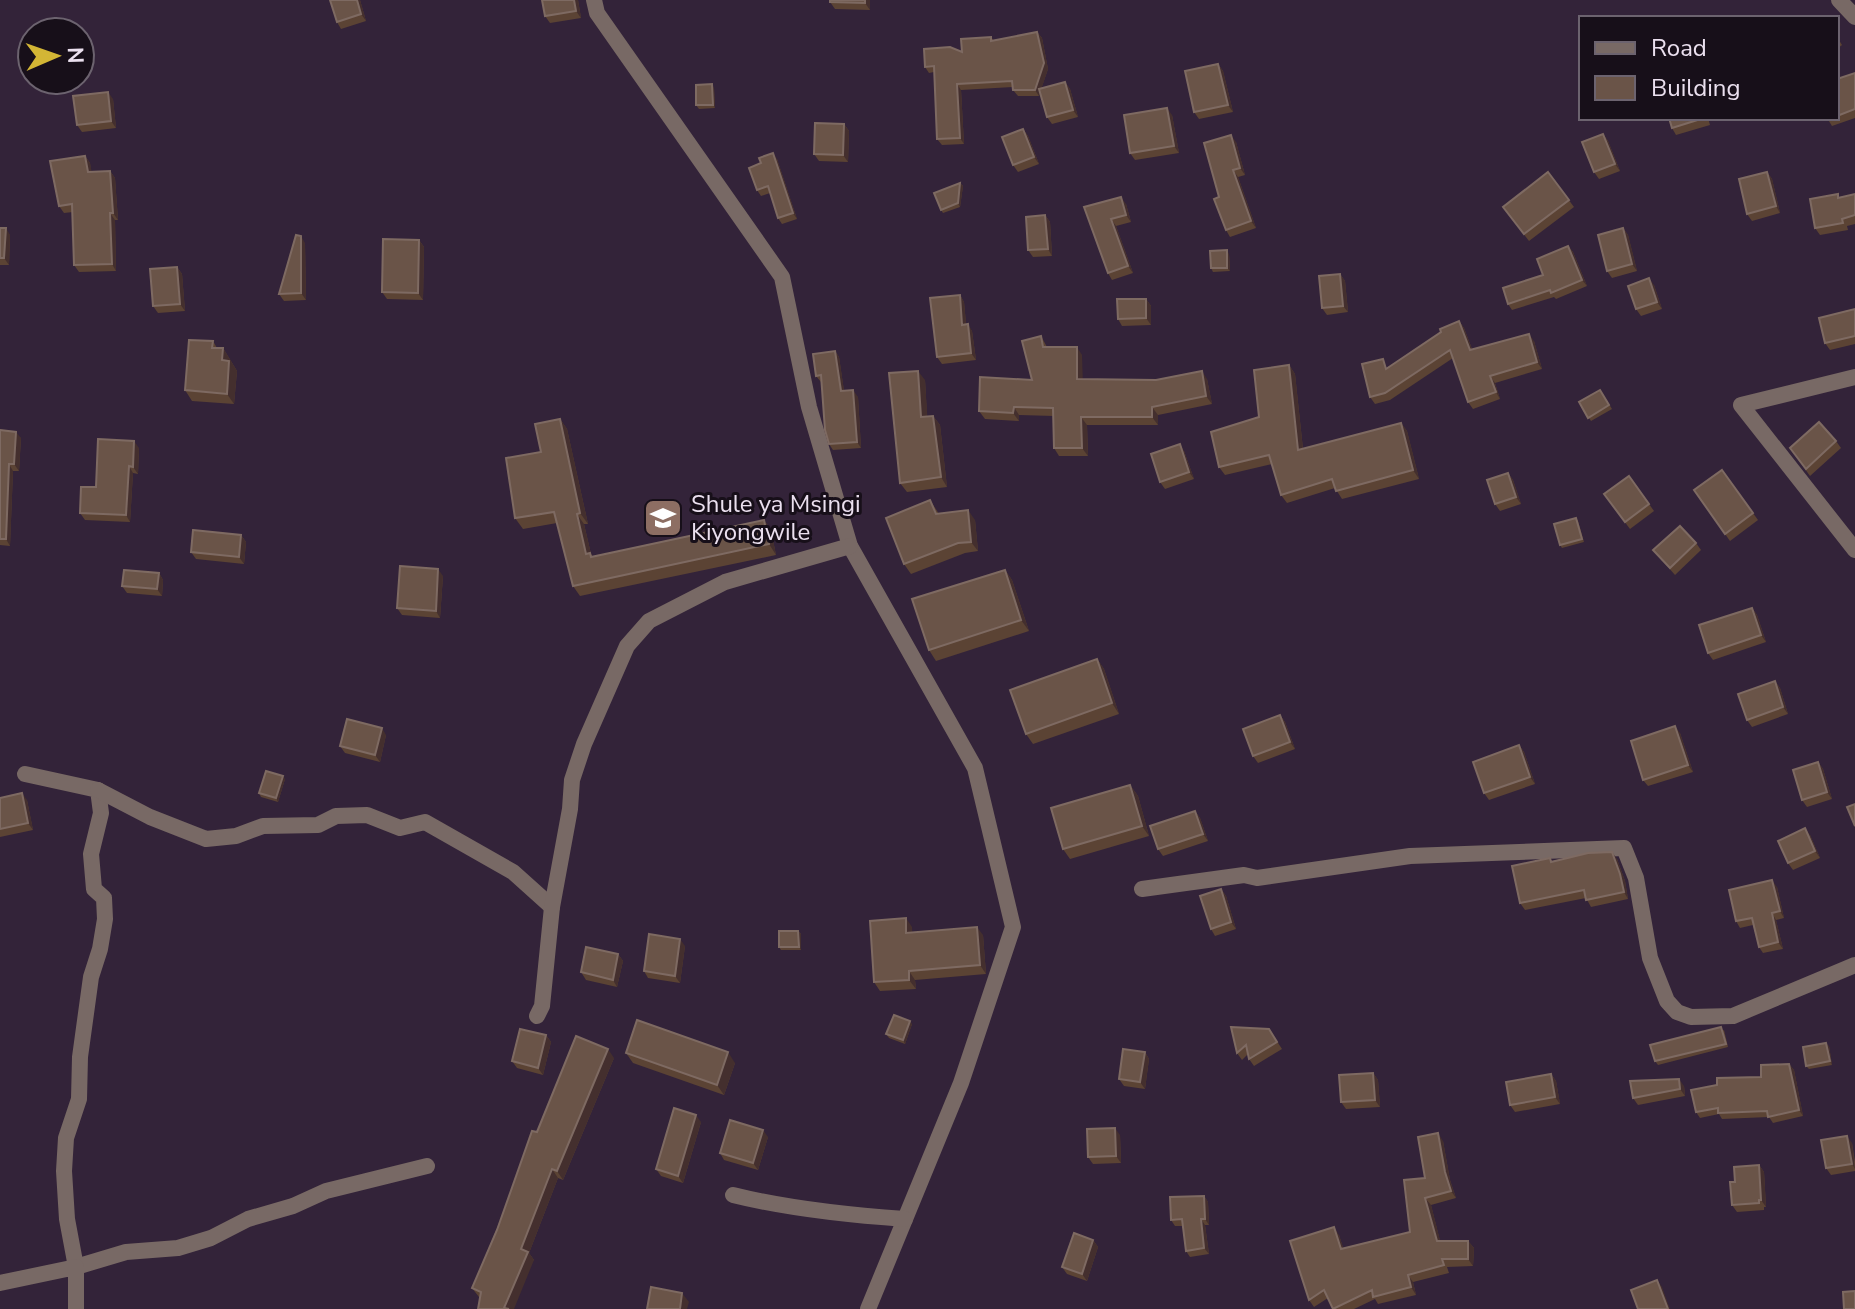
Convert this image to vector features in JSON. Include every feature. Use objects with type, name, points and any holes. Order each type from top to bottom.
[{"type":"street","points":[[594,0],[597,13],[782,277],[809,407],[850,546],[975,768],[1013,927],[961,1083],[868,1309]]},
{"type":"street","points":[[1839,0],[1855,17]]},
{"type":"street","points":[[1855,377],[1741,405],[1855,550]]},
{"type":"street","points":[[537,1016],[542,1006],[552,907],[570,809],[572,780],[584,744],[627,646],[649,621],[725,582],[850,546]]},
{"type":"street","points":[[25,774],[98,790],[150,817],[206,839],[236,836],[263,826],[318,825],[336,816],[367,815],[400,828],[425,822],[513,872],[552,907]]},
{"type":"street","points":[[76,1309],[76,1267],[67,1219],[64,1171],[66,1138],[79,1099],[80,1057],[91,977],[105,919],[104,898],[94,889],[91,854],[101,813],[98,790]]},
{"type":"street","points":[[1142,889],[1244,875],[1257,878],[1410,856],[1624,848],[1636,878],[1650,958],[1667,1001],[1677,1012],[1691,1017],[1733,1016],[1855,965]]},
{"type":"street","points":[[0,1283],[76,1267],[126,1252],[178,1248],[211,1238],[248,1219],[293,1206],[326,1191],[427,1166]]},
{"type":"street","points":[[733,1195],[777,1206],[905,1219]]},
{"type":"building","points":[[330,0],[357,0],[361,14],[337,22]]},
{"type":"building","points":[[542,0],[574,0],[576,11],[545,16]]},
{"type":"building","points":[[865,0],[865,3],[830,2]]},
{"type":"building","points":[[1037,32],[1044,63],[1035,90],[1013,90],[1012,81],[957,84],[960,138],[937,139],[934,66],[925,67],[924,49],[950,47],[962,52],[961,39],[991,37],[991,41]]},
{"type":"building","points":[[1218,64],[1228,105],[1194,112],[1185,71]]},
{"type":"building","points":[[1855,73],[1855,109],[1839,115],[1839,78]]},
{"type":"building","points":[[1065,82],[1073,110],[1047,117],[1039,89]]},
{"type":"building","points":[[712,84],[713,105],[696,105],[696,85]]},
{"type":"building","points":[[108,92],[111,121],[77,125],[73,96],[96,96],[96,93]]},
{"type":"building","points":[[1167,108],[1174,146],[1130,153],[1124,115]]},
{"type":"building","points":[[1670,120],[1698,120],[1672,128]]},
{"type":"building","points":[[815,123],[844,124],[843,155],[814,154]]},
{"type":"building","points":[[1023,129],[1034,157],[1013,165],[1002,137]]},
{"type":"building","points":[[1603,134],[1615,164],[1594,172],[1582,142]]},
{"type":"building","points":[[1231,135],[1240,168],[1233,170],[1251,221],[1226,230],[1214,199],[1219,197],[1204,143]]},
{"type":"building","points":[[773,153],[793,213],[778,218],[768,186],[757,190],[749,168],[761,163],[759,158]]},
{"type":"building","points":[[85,156],[88,172],[110,171],[112,264],[74,265],[72,204],[59,206],[50,161]]},
{"type":"building","points":[[1548,172],[1569,200],[1524,234],[1503,207]]},
{"type":"building","points":[[1767,172],[1776,206],[1747,214],[1739,179]]},
{"type":"building","points":[[960,183],[958,203],[941,210],[934,193]]},
{"type":"building","points":[[1838,194],[1838,198],[1855,194],[1855,215],[1842,219],[1843,223],[1815,228],[1810,199]]},
{"type":"building","points":[[1121,197],[1126,215],[1111,219],[1128,266],[1108,273],[1084,207]]},
{"type":"building","points":[[1045,215],[1048,249],[1028,250],[1026,217]]},
{"type":"building","points":[[0,228],[6,228],[4,258],[0,258]]},
{"type":"building","points":[[1623,228],[1632,264],[1607,271],[1598,235]]},
{"type":"building","points":[[296,235],[301,236],[301,293],[279,294]]},
{"type":"building","points":[[383,239],[419,240],[418,293],[382,292]]},
{"type":"building","points":[[1568,246],[1582,280],[1551,293],[1550,290],[1508,304],[1503,288],[1543,275],[1537,259]]},
{"type":"building","points":[[1227,250],[1227,268],[1211,268],[1210,251]]},
{"type":"building","points":[[177,267],[180,304],[153,306],[150,269]]},
{"type":"building","points":[[1340,274],[1343,306],[1322,308],[1319,276]]},
{"type":"building","points":[[1649,278],[1657,302],[1636,309],[1628,286]]},
{"type":"building","points":[[960,295],[962,325],[968,324],[971,353],[937,357],[930,298]]},
{"type":"building","points":[[1117,299],[1146,299],[1146,318],[1118,319]]},
{"type":"building","points":[[1855,309],[1855,336],[1825,343],[1819,318]]},
{"type":"building","points":[[1459,321],[1470,350],[1529,334],[1537,362],[1490,376],[1496,392],[1468,402],[1450,350],[1385,393],[1370,397],[1362,364],[1383,359],[1386,369],[1441,332],[1440,329]]},
{"type":"building","points":[[1041,336],[1043,347],[1077,347],[1077,379],[1156,380],[1202,371],[1206,396],[1152,407],[1152,417],[1081,417],[1082,448],[1054,448],[1053,408],[1014,407],[1013,413],[979,411],[980,377],[1032,380],[1022,341]]},
{"type":"building","points":[[189,340],[213,341],[212,348],[223,348],[222,360],[229,361],[227,394],[185,390]]},
{"type":"building","points":[[835,351],[841,391],[853,390],[857,442],[829,444],[825,430],[821,375],[816,376],[813,354]]},
{"type":"building","points":[[1289,365],[1298,450],[1401,423],[1413,470],[1336,491],[1332,479],[1281,495],[1269,455],[1219,467],[1211,432],[1259,417],[1254,370]]},
{"type":"building","points":[[918,371],[921,417],[933,416],[941,477],[900,483],[889,373]]},
{"type":"building","points":[[1600,390],[1609,405],[1588,418],[1579,402]]},
{"type":"building","points":[[560,419],[580,513],[577,514],[586,554],[590,553],[591,557],[764,520],[769,544],[573,586],[554,512],[515,518],[506,458],[541,452],[535,424]]},
{"type":"building","points":[[1819,422],[1836,441],[1806,469],[1790,448]]},
{"type":"building","points":[[0,430],[16,432],[14,464],[9,464],[6,539],[0,539]]},
{"type":"building","points":[[98,439],[134,441],[126,515],[80,513],[81,487],[96,487]]},
{"type":"building","points":[[1180,444],[1189,472],[1160,482],[1151,454]]},
{"type":"building","points":[[1722,470],[1753,513],[1725,534],[1694,490]]},
{"type":"building","points":[[1508,473],[1516,497],[1495,504],[1487,480]]},
{"type":"building","points":[[1629,476],[1649,504],[1625,522],[1604,494]]},
{"type":"building","points":[[930,500],[936,514],[968,510],[971,542],[958,543],[904,564],[886,518]]},
{"type":"building","points":[[1576,518],[1582,539],[1560,545],[1554,524]]},
{"type":"building","points":[[1680,526],[1696,543],[1670,568],[1653,550]]},
{"type":"building","points":[[193,530],[241,535],[239,557],[191,552]]},
{"type":"building","points":[[400,566],[438,569],[436,611],[397,608]]},
{"type":"building","points":[[124,570],[159,573],[157,589],[122,586]]},
{"type":"building","points":[[1005,570],[1021,620],[929,650],[912,599]]},
{"type":"building","points":[[1752,608],[1761,635],[1708,653],[1699,625]]},
{"type":"building","points":[[1097,659],[1112,703],[1026,734],[1010,690]]},
{"type":"building","points":[[1775,681],[1783,707],[1747,720],[1738,694]]},
{"type":"building","points":[[1280,715],[1290,742],[1253,756],[1243,729]]},
{"type":"building","points":[[347,719],[382,728],[375,755],[340,746]]},
{"type":"building","points":[[1675,726],[1688,765],[1643,780],[1631,741]]},
{"type":"building","points":[[1519,745],[1530,777],[1484,793],[1473,762]]},
{"type":"building","points":[[1818,762],[1827,792],[1802,800],[1793,770]]},
{"type":"building","points":[[266,771],[283,776],[276,798],[259,793]]},
{"type":"building","points":[[1130,785],[1142,826],[1063,849],[1051,808]]},
{"type":"building","points":[[22,793],[28,823],[0,829],[0,798]]},
{"type":"building","points":[[1855,804],[1855,826],[1847,807]]},
{"type":"building","points":[[1195,811],[1203,834],[1158,849],[1150,826]]},
{"type":"building","points":[[1805,828],[1815,851],[1788,863],[1778,841]]},
{"type":"building","points":[[1612,852],[1624,892],[1586,900],[1584,890],[1520,903],[1512,866],[1550,858],[1551,862],[1588,853]]},
{"type":"building","points":[[1772,880],[1780,911],[1772,913],[1778,942],[1759,947],[1752,918],[1736,921],[1729,890]]},
{"type":"building","points":[[1221,889],[1231,922],[1211,929],[1200,896]]},
{"type":"building","points":[[906,918],[906,933],[977,927],[980,965],[909,971],[909,980],[874,982],[870,921]]},
{"type":"building","points":[[779,931],[798,931],[799,947],[779,947]]},
{"type":"building","points":[[649,934],[680,939],[675,976],[644,971]]},
{"type":"building","points":[[586,947],[618,954],[613,980],[581,972]]},
{"type":"building","points":[[894,1015],[910,1021],[903,1040],[886,1034]]},
{"type":"building","points":[[637,1020],[728,1052],[717,1085],[626,1053]]},
{"type":"building","points":[[1231,1027],[1269,1029],[1277,1042],[1249,1059],[1246,1045],[1237,1053]]},
{"type":"building","points":[[1721,1027],[1726,1044],[1655,1061],[1650,1045]]},
{"type":"building","points":[[520,1029],[546,1035],[538,1068],[512,1061]]},
{"type":"building","points":[[576,1036],[608,1049],[557,1171],[552,1169],[521,1249],[528,1252],[504,1308],[509,1309],[478,1309],[481,1292],[472,1288],[497,1230],[532,1131],[537,1132]]},
{"type":"building","points":[[1826,1043],[1830,1061],[1806,1066],[1803,1047]]},
{"type":"building","points":[[1123,1049],[1145,1052],[1140,1082],[1119,1079]]},
{"type":"building","points":[[1789,1064],[1799,1110],[1768,1117],[1767,1111],[1718,1113],[1718,1108],[1696,1112],[1691,1090],[1717,1085],[1717,1078],[1761,1077],[1761,1065]]},
{"type":"building","points":[[1373,1073],[1375,1100],[1341,1102],[1339,1075]]},
{"type":"building","points":[[1551,1074],[1555,1097],[1510,1105],[1506,1082]]},
{"type":"building","points":[[1679,1079],[1680,1089],[1633,1098],[1630,1081]]},
{"type":"building","points":[[674,1108],[696,1115],[678,1176],[656,1169]]},
{"type":"building","points":[[730,1120],[763,1130],[753,1163],[720,1153]]},
{"type":"building","points":[[1115,1128],[1116,1156],[1088,1157],[1087,1129]]},
{"type":"building","points":[[1438,1133],[1451,1191],[1425,1198],[1437,1241],[1468,1241],[1468,1259],[1442,1259],[1444,1265],[1408,1275],[1411,1287],[1373,1297],[1372,1290],[1333,1309],[1324,1290],[1309,1300],[1290,1241],[1334,1227],[1341,1249],[1410,1232],[1404,1180],[1425,1178],[1418,1137]]},
{"type":"building","points":[[1847,1136],[1852,1164],[1826,1168],[1821,1140]]},
{"type":"building","points":[[1759,1165],[1759,1203],[1732,1205],[1730,1182],[1735,1182],[1734,1167]]},
{"type":"building","points":[[1204,1196],[1205,1219],[1201,1219],[1204,1248],[1186,1251],[1182,1219],[1171,1220],[1170,1197]]},
{"type":"building","points":[[1074,1233],[1093,1240],[1082,1274],[1062,1267]]},
{"type":"building","points":[[1657,1280],[1668,1309],[1638,1309],[1631,1290]]},
{"type":"building","points":[[651,1287],[682,1293],[680,1309],[647,1309]]},
{"type":"building","points":[[1855,1291],[1855,1309],[1844,1309],[1843,1292]]},
{"type":"place","name":"Shule ya Msingi Kiyongwile","points":[[663,518]]}]
